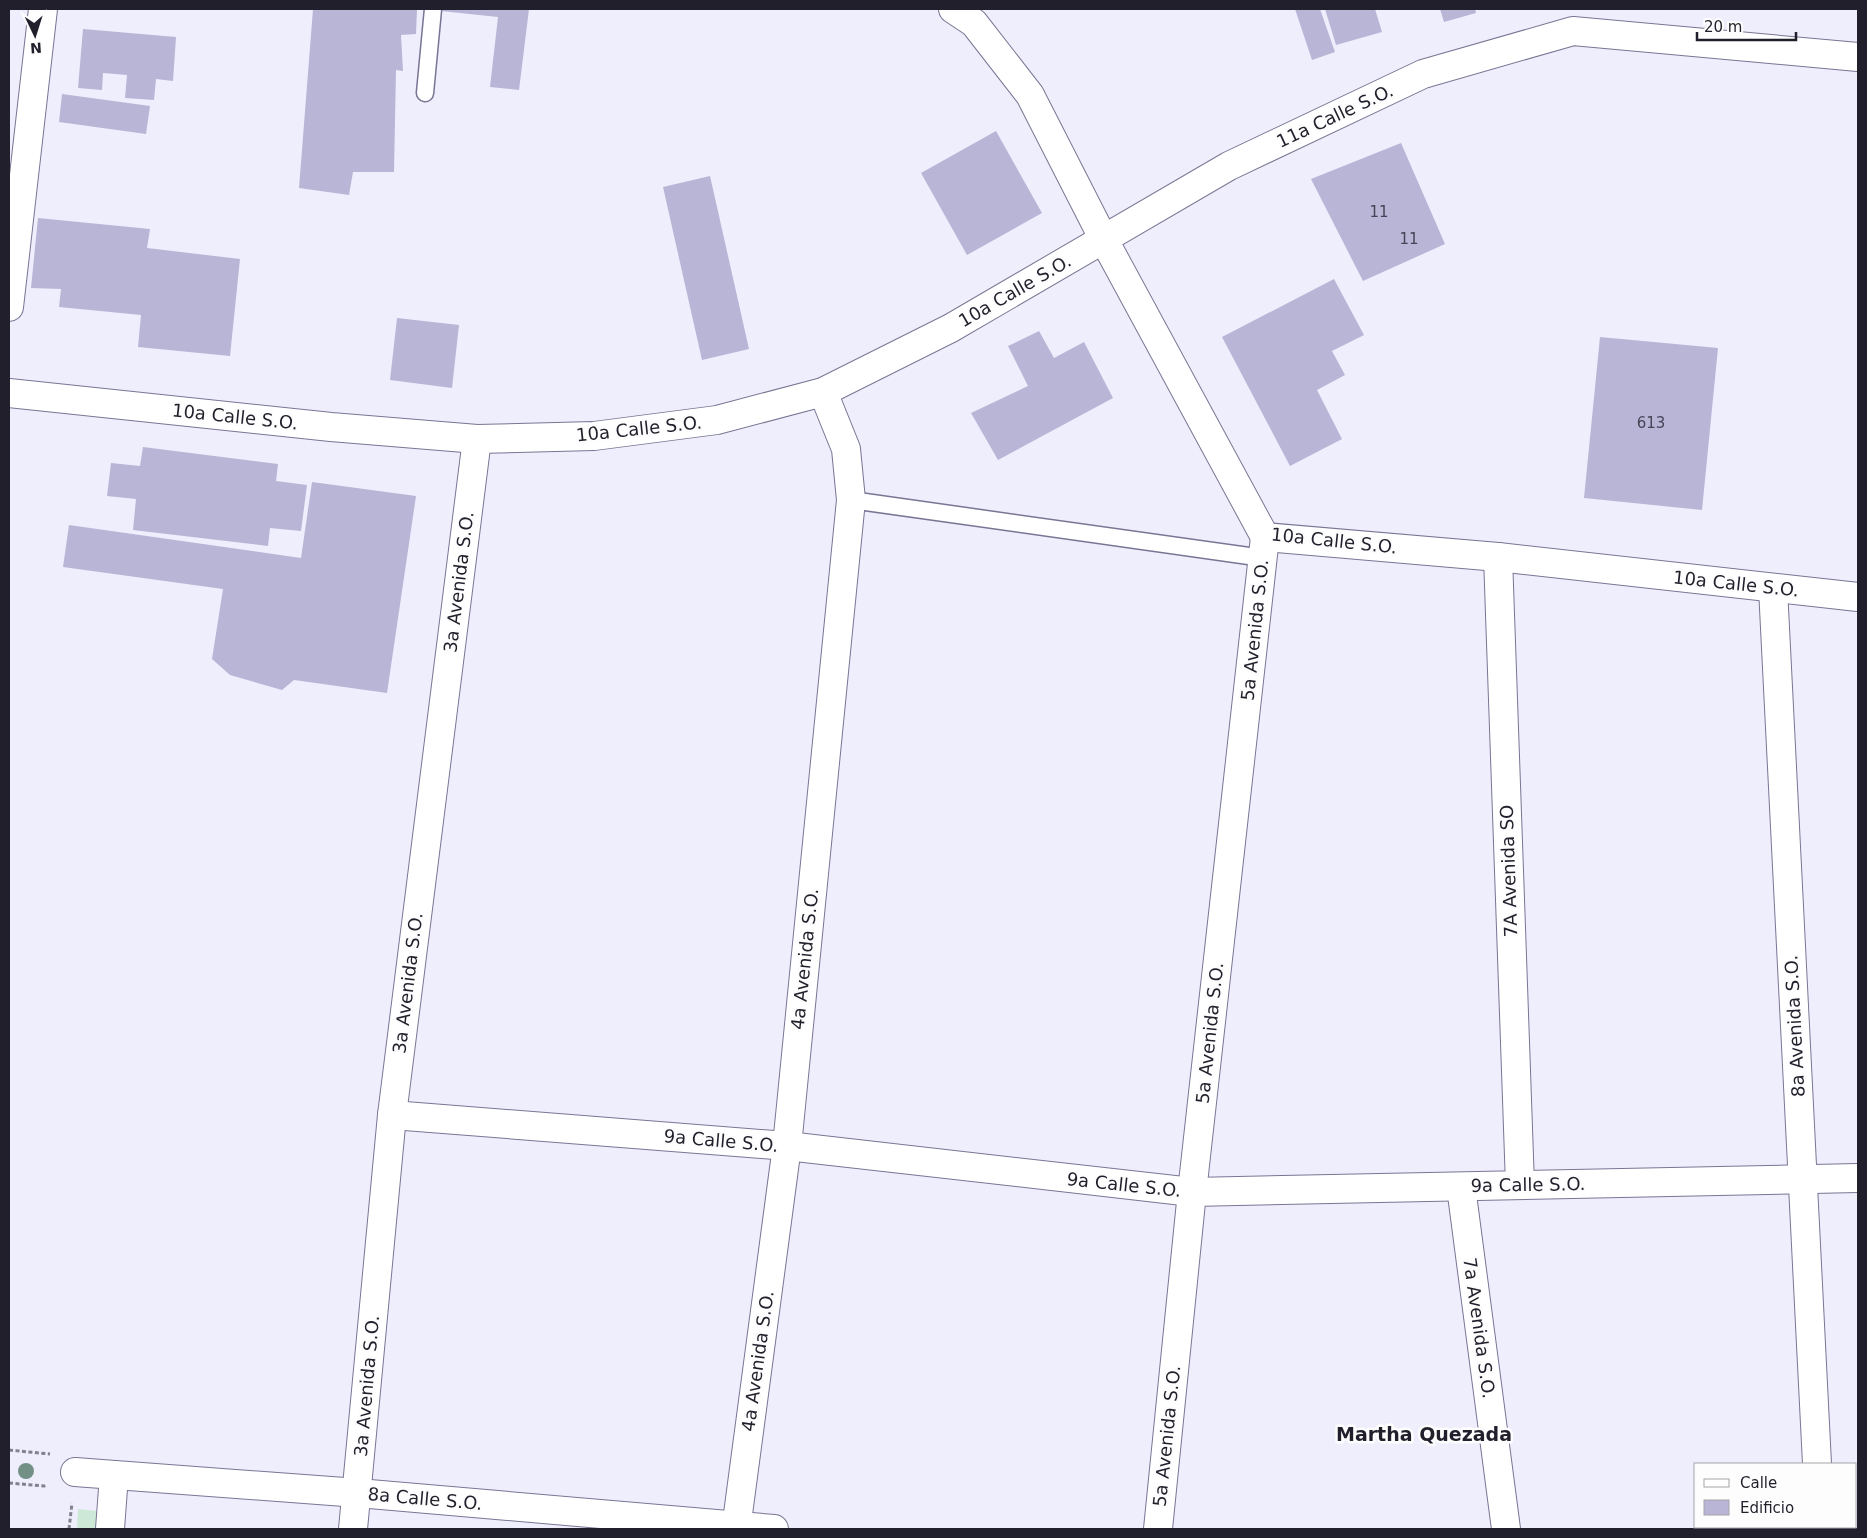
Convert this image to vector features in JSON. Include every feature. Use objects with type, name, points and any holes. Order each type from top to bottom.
[{"type":"street","points":[[9,307],[43,9]]},
{"type":"street","points":[[954,9],[974,23],[1030,95],[1104,240]]},
{"type":"street","name":"11a Calle S.O.","points":[[1104,240],[1229,166],[1423,74],[1573,31],[1858,57]]},
{"type":"street","name":"10a Calle S.O.","points":[[9,393],[330,428],[477,439],[594,436],[717,420],[823,392],[951,328],[1104,240],[1264,548],[1498,557],[1858,597]]},
{"type":"street","name":"4a Avenida S.O.","points":[[736,1527],[787,1146],[851,500],[846,449],[823,392]]},
{"type":"street","name":"3a Avenida S.O.","points":[[353,1529],[358,1493],[392,1115],[477,439]]},
{"type":"street","name":"5a Avenida S.O.","points":[[1158,1529],[1192,1192],[1264,548]]},
{"type":"street","name":"7A Avenida SO","points":[[1498,557],[1520,1185]]},
{"type":"street","name":"8a Avenida S.O.","points":[[1773,588],[1817,1463]]},
{"type":"street","name":"9a Calle S.O.","points":[[392,1115],[787,1146],[1192,1192],[1858,1178]]},
{"type":"street","name":"7a Avenida S.O.","points":[[1461,1187],[1506,1529]]},
{"type":"street","name":"8a Calle S.O.","points":[[75,1472],[358,1493],[774,1529]]},
{"type":"street","points":[[110,1529],[114,1475]]},
{"type":"lane","points":[[425,92],[433,9]]},
{"type":"lane","points":[[851,500],[1264,548]]},
{"type":"path","points":[[9,1450],[52,1454],[75,1472],[44,1486],[9,1483]]},
{"type":"green space","points":[[78,1509],[106,1512],[105,1529],[77,1529]]},
{"type":"building","points":[[313,9],[417,9],[416,34],[401,35],[403,71],[396,70],[394,172],[353,172],[349,195],[299,188]]},
{"type":"building","points":[[441,9],[529,9],[519,90],[490,87],[498,17],[441,11]]},
{"type":"building","points":[[1295,9],[1320,9],[1335,52],[1312,60]]},
{"type":"building","points":[[1325,9],[1375,9],[1382,32],[1336,45]]},
{"type":"building","points":[[1440,9],[1475,9],[1476,13],[1444,22]]},
{"type":"building","points":[[83,29],[176,37],[173,81],[156,79],[154,100],[125,98],[127,75],[103,73],[102,90],[78,88]]},
{"type":"building","points":[[62,94],[150,106],[146,134],[59,122]]},
{"type":"building","points":[[996,131],[1042,213],[967,255],[921,173]]},
{"type":"building","points":[[1401,143],[1445,244],[1363,281],[1311,179]]},
{"type":"building","points":[[710,176],[749,349],[702,360],[663,187]]},
{"type":"building","points":[[38,218],[150,229],[147,248],[240,259],[230,356],[138,347],[141,315],[59,307],[61,289],[31,288]]},
{"type":"building","points":[[1334,279],[1364,335],[1332,351],[1345,375],[1317,390],[1342,439],[1290,466],[1222,337]]},
{"type":"building","points":[[397,318],[459,325],[452,388],[390,380]]},
{"type":"building","points":[[1039,331],[1054,358],[1084,342],[1113,398],[998,460],[971,413],[1028,386],[1008,346]]},
{"type":"building","points":[[1600,337],[1718,348],[1702,510],[1584,498]]},
{"type":"building","points":[[143,447],[278,464],[276,481],[307,485],[301,531],[270,528],[268,546],[133,530],[136,499],[107,496],[111,463],[140,466]]},
{"type":"building","points":[[312,482],[416,496],[387,693],[294,680],[282,690],[230,675],[212,659],[223,589],[63,567],[69,525],[301,558]]},
{"type":"district","name":"Martha Quezada","points":[[1424,1434]]}]
